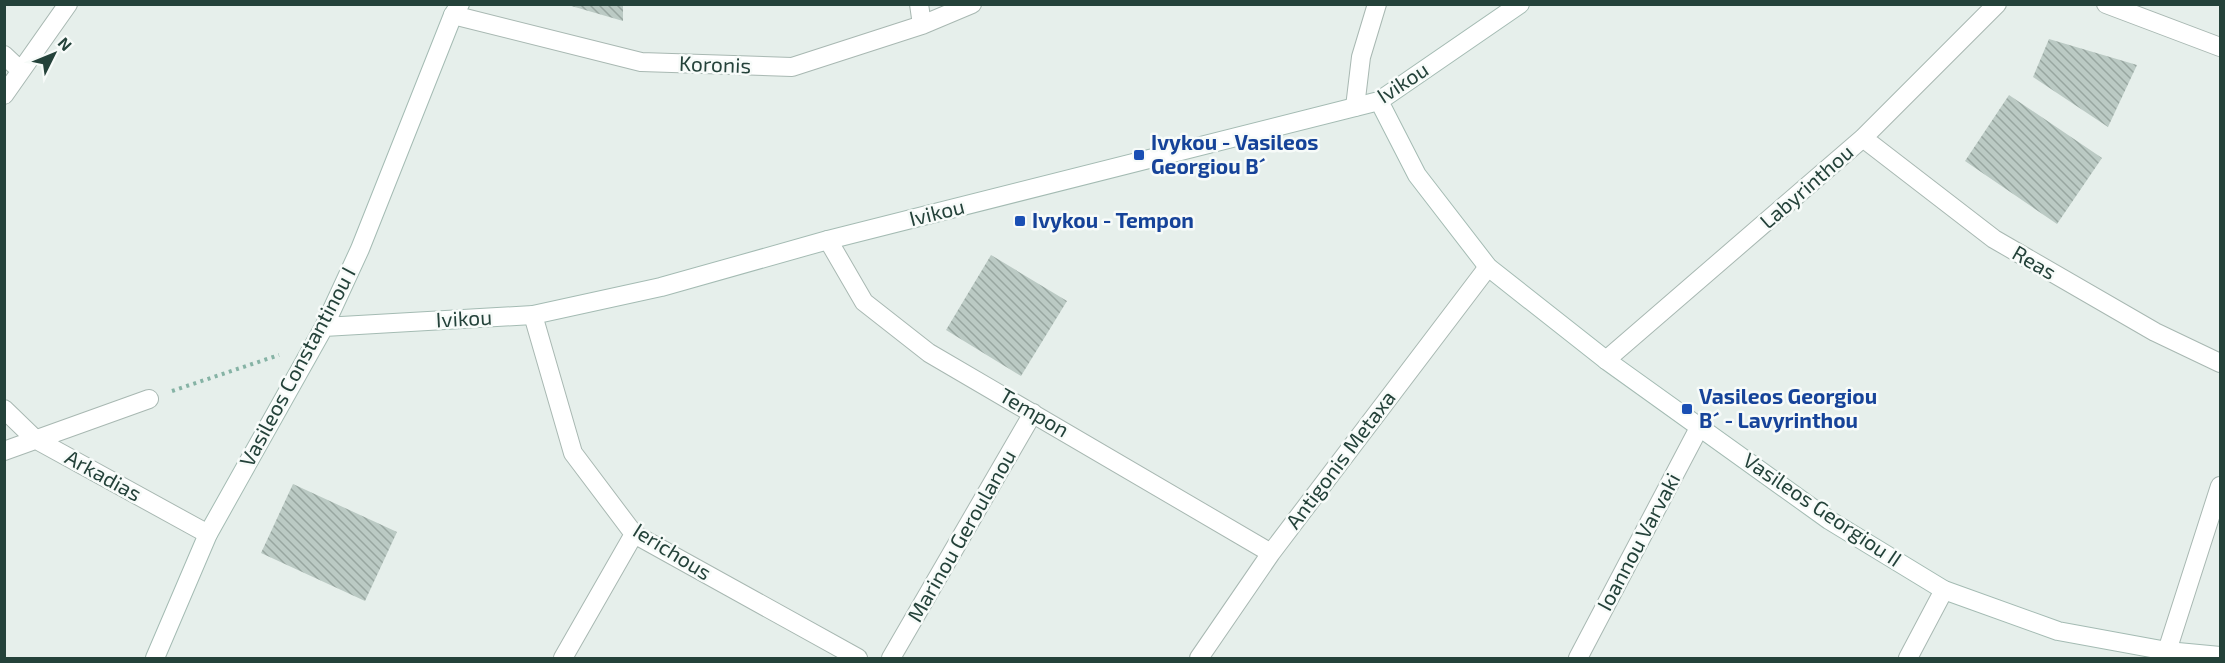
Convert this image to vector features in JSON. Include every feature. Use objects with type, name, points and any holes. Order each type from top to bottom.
[{"type":"street","points":[[4,95],[68,4]]},
{"type":"street","points":[[919,4],[922,25]]},
{"type":"street","name":"Koronis","points":[[456,10],[641,62],[792,67],[922,25],[972,4]]},
{"type":"street","points":[[1355,108],[1361,57],[1377,4]]},
{"type":"street","name":"Ivikou","points":[[320,334],[533,315],[661,287],[828,240],[1355,108],[1379,101],[1520,4]]},
{"type":"street","name":"Labyrinthou","points":[[1606,360],[1863,138],[1997,4]]},
{"type":"street","points":[[2106,4],[2220,47]]},
{"type":"street","name":"Vasileos Constantinou I","points":[[155,658],[208,534],[320,334],[360,249],[456,10]]},
{"type":"street","points":[[4,55],[21,71]]},
{"type":"street","name":"Vasileos Georgiou II","points":[[1379,101],[1417,175],[1488,267],[1606,360],[1829,520],[1944,590],[2058,631],[2167,651],[2220,656]]},
{"type":"street","name":"Reas","points":[[1863,138],[1994,239],[2155,332],[2220,363]]},
{"type":"street","name":"Tempon","points":[[828,240],[864,302],[929,354],[1270,553]]},
{"type":"street","name":"Antigonis Metaxa","points":[[1199,658],[1270,553],[1488,267]]},
{"type":"street","name":"Ierichous","points":[[533,315],[573,453],[634,534],[858,658]]},
{"type":"street","points":[[4,451],[149,399]]},
{"type":"street","name":"Arkadias","points":[[4,409],[35,439],[208,534]]},
{"type":"street","name":"Marinou Geroulanou","points":[[891,658],[1033,413]]},
{"type":"street","name":"Ioannou Varvaki","points":[[1578,658],[1700,426]]},
{"type":"street","points":[[2167,651],[2220,486]]},
{"type":"street","points":[[563,658],[634,534]]},
{"type":"street","points":[[1908,658],[1944,590]]},
{"type":"path","points":[[149,399],[320,334]]},
{"type":"building","points":[[623,4],[623,21],[568,5]]},
{"type":"building","points":[[2049,39],[2137,65],[2108,127],[2033,77]]},
{"type":"building","points":[[2009,95],[2102,158],[2057,224],[1965,161]]},
{"type":"building","points":[[991,255],[1067,301],[1021,376],[946,330]]},
{"type":"building","points":[[293,484],[397,532],[365,601],[261,553]]},
{"type":"place","name":"Ivykou - Vasileos Georgiou B´","points":[[1139,155]]},
{"type":"place","name":"Ivykou - Tempon","points":[[1020,221]]},
{"type":"place","name":"Vasileos Georgiou B´ - Lavyrinthou","points":[[1687,409]]}]
